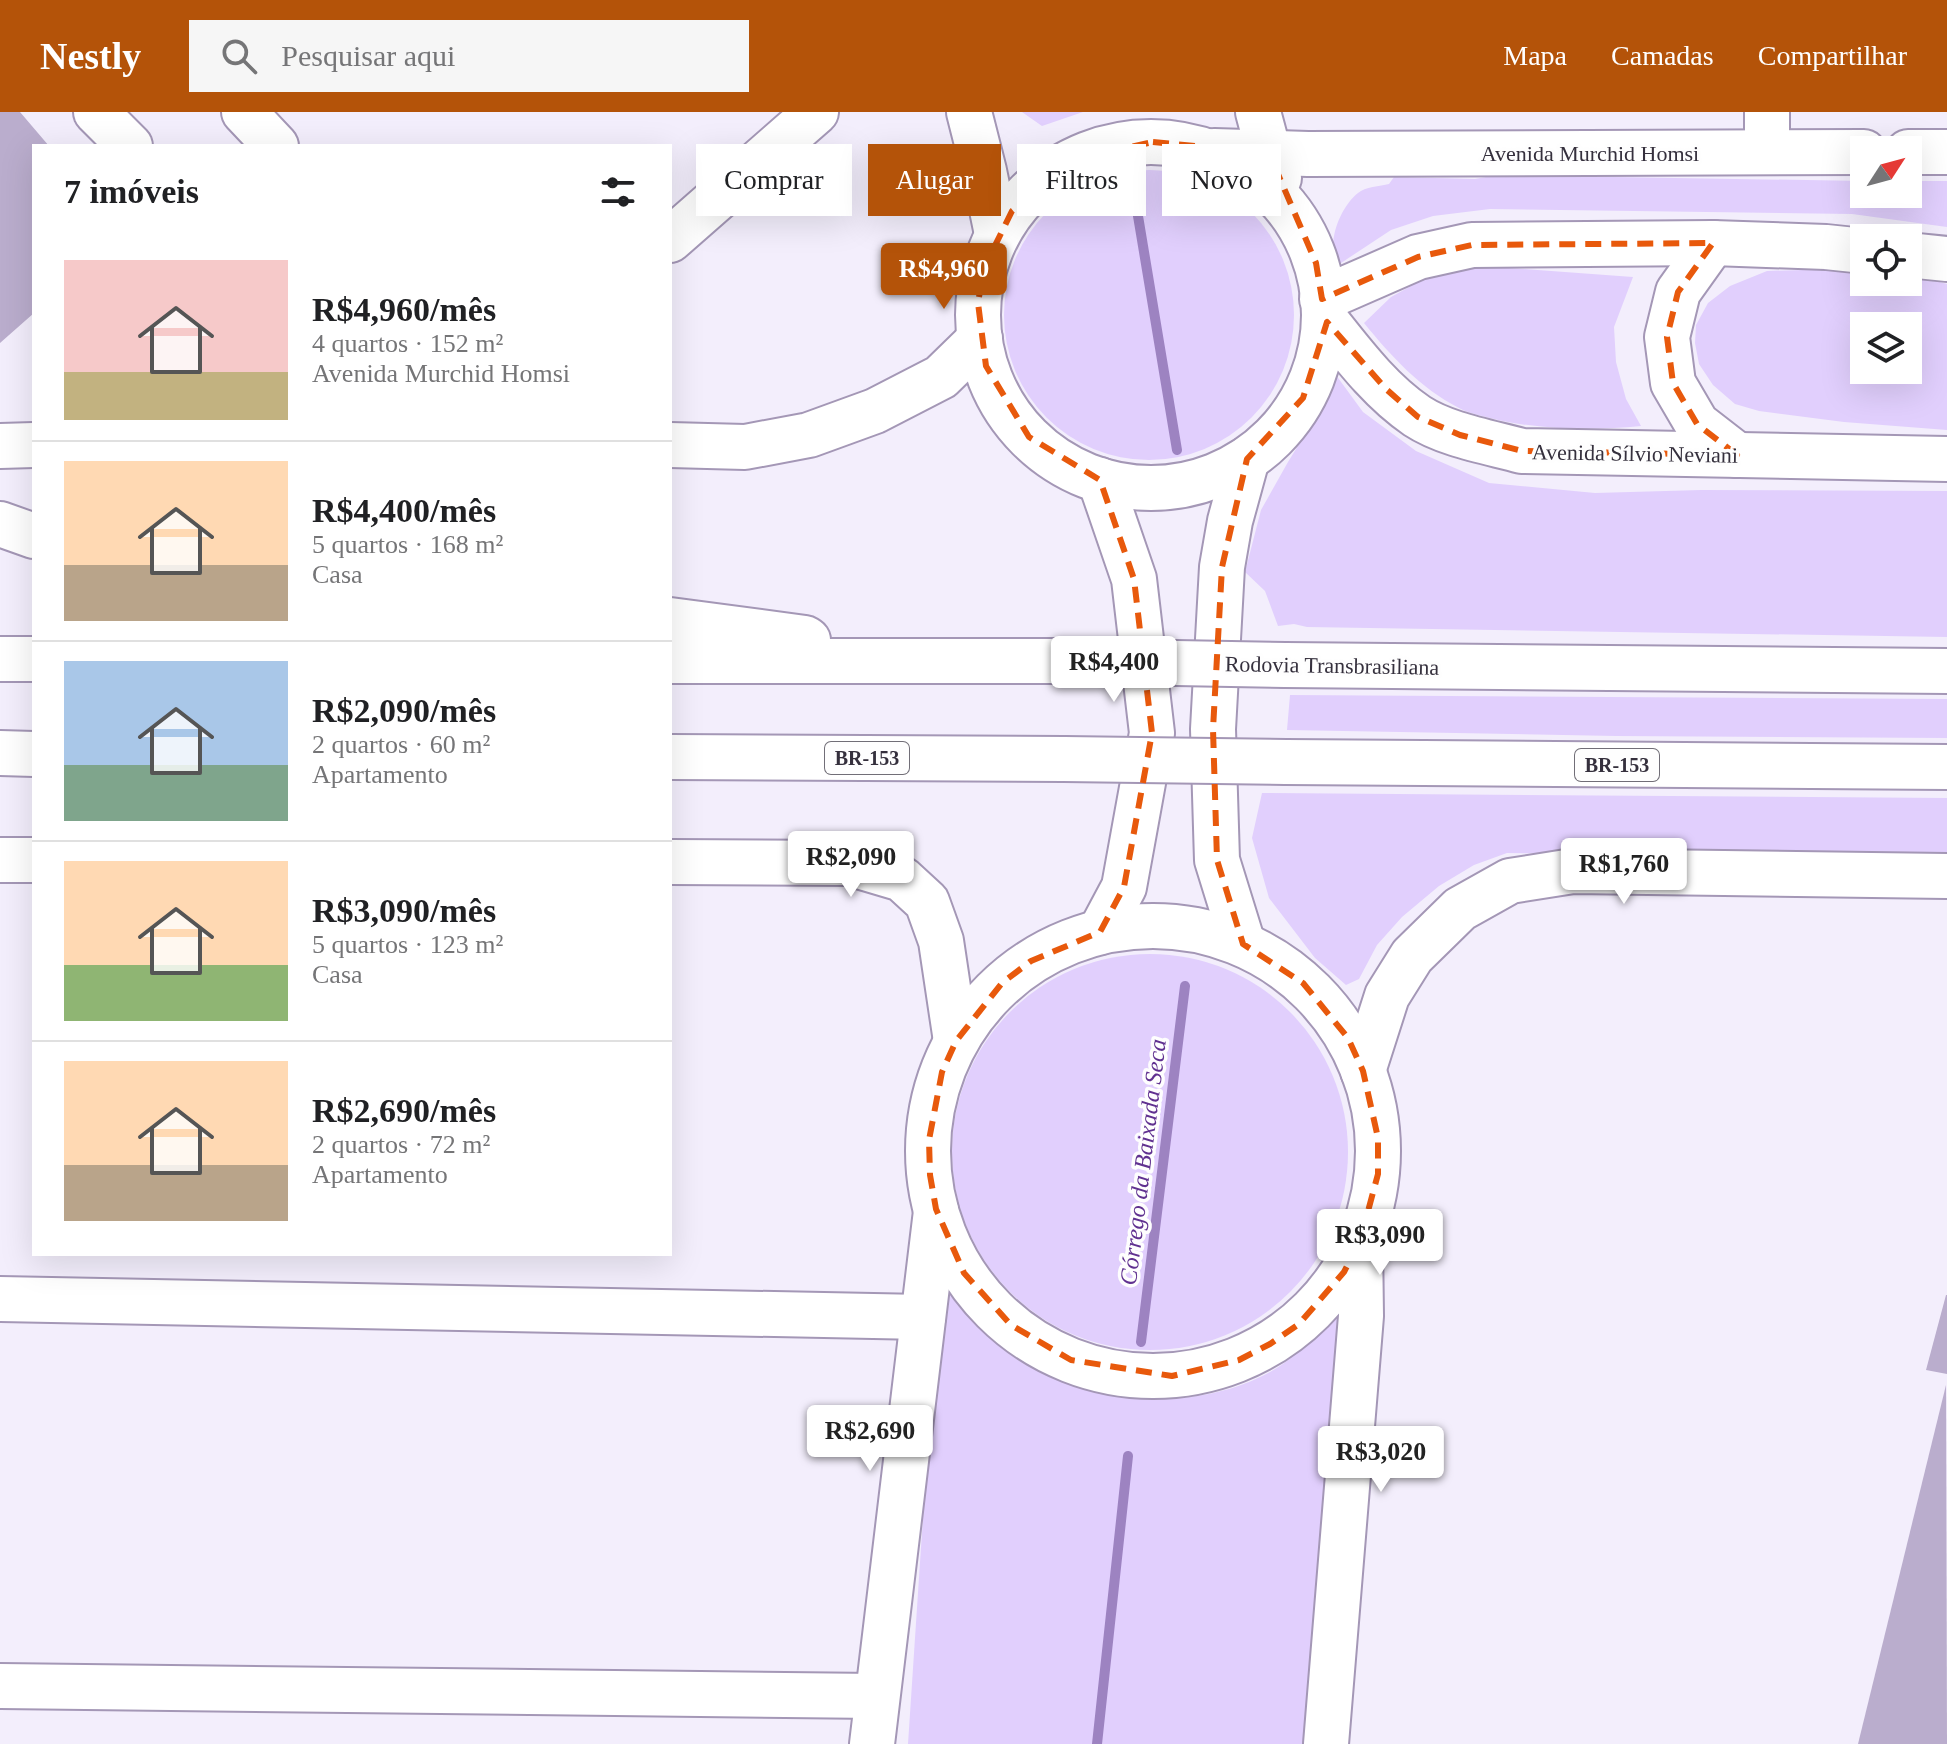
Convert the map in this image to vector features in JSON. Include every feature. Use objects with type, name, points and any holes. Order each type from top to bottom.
[{"type":"main road","points":[[96,112],[128,144]]},
{"type":"main road","points":[[244,112],[274,144]]},
{"type":"main road","points":[[672,238],[816,112]]},
{"type":"main road","points":[[969,112],[997,234]]},
{"type":"main road","points":[[1180,144],[1126,143],[1099,149],[1074,159],[1029,190],[997,234],[984,268],[978,303],[980,339],[986,366],[996,392],[1011,416],[1050,455],[1100,480],[1130,486],[1160,488],[1191,483],[1220,474],[1247,459],[1287,422],[1303,398],[1314,373],[1321,346],[1323,309],[1316,263],[1300,230],[1263,132]]},
{"type":"main road","name":"Avenida Murchid Homsi","points":[[1228,144],[1263,132],[1324,154],[1767,132],[1850,149]]},
{"type":"main road","points":[[1922,152],[1947,152]]},
{"type":"main road","points":[[1281,202],[1300,230]]},
{"type":"main road","points":[[1323,309],[1418,257],[1472,245],[1713,243],[1850,250]]},
{"type":"main road","points":[[1713,243],[1678,292],[1667,337],[1673,383],[1697,424],[1737,455]]},
{"type":"main road","points":[[1922,256],[1947,259]]},
{"type":"main road","name":"Avenida Sílvio Neviani","points":[[1323,309],[1370,375],[1418,417],[1460,435],[1522,451],[1947,459]]},
{"type":"main road","points":[[672,445],[745,447],[809,435],[875,411],[941,377],[980,339]]},
{"type":"main road","points":[[0,446],[32,445]]},
{"type":"main road","points":[[1243,944],[1217,860],[1213,729],[1222,567],[1230,521],[1247,459]]},
{"type":"main road","points":[[1100,480],[1134,579],[1152,733],[1124,887],[1100,932]]},
{"type":"main road","points":[[0,524],[32,535]]},
{"type":"main road","points":[[672,620],[805,638],[830,662]]},
{"type":"main road","points":[[0,659],[32,659]]},
{"type":"main road","name":"Rodovia Transbrasiliana","points":[[672,661],[1066,661],[1947,671]]},
{"type":"main road","points":[[0,753],[32,754]]},
{"type":"main road","name":"BR-153","points":[[672,757],[1947,767]]},
{"type":"main road","points":[[0,860],[32,860]]},
{"type":"main road","points":[[672,862],[848,863],[902,879],[927,902],[941,941],[956,1041]]},
{"type":"main road","points":[[1363,1071],[1387,996],[1412,956],[1460,909],[1510,881],[1573,871],[1947,876]]},
{"type":"main road","points":[[1135,926],[1172,926],[1243,944],[1274,961],[1303,983],[1348,1038],[1363,1071],[1373,1104],[1378,1138],[1378,1174],[1360,1241],[1344,1272],[1323,1300],[1299,1324],[1239,1360],[1172,1376],[1103,1370],[1071,1360],[1039,1345],[1011,1325],[964,1273],[948,1242],[936,1209],[930,1175],[929,1140],[933,1106],[942,1072],[956,1041],[977,1010],[1002,983],[1031,961],[1064,943],[1135,926]]},
{"type":"main road","points":[[872,1744],[936,1209]]},
{"type":"main road","points":[[1326,1744],[1361,1316],[1360,1241]]},
{"type":"main road","points":[[0,1299],[923,1317]]},
{"type":"main road","points":[[0,1686],[877,1696]]},
{"type":"highlighted area","points":[[1153,142],[1269,153],[1316,263],[1322,299],[1418,257],[1472,245],[1713,243],[1678,292],[1667,337],[1673,383],[1697,424],[1737,455],[1522,451],[1460,435],[1418,417],[1386,389],[1327,322],[1303,398],[1247,459],[1222,567],[1213,729],[1217,860],[1243,944],[1303,983],[1348,1038],[1363,1071],[1378,1138],[1378,1174],[1360,1241],[1344,1272],[1299,1324],[1270,1344],[1239,1360],[1172,1376],[1071,1360],[1011,1325],[964,1273],[936,1209],[930,1175],[929,1140],[942,1072],[956,1041],[1002,983],[1031,961],[1100,932],[1124,887],[1152,733],[1134,579],[1100,480],[1029,437],[986,366],[978,303],[984,268],[1012,211],[1074,159]]},
{"type":"shaded area","points":[[1022,112],[1083,112],[1042,126]]},
{"type":"shaded area","points":[[1146,170],[1162,171],[1162,216],[1255,216],[1270,234],[1283,259],[1293,301],[1293,329],[1288,357],[1270,396],[1252,418],[1230,436],[1205,449],[1163,459],[1135,459],[1107,454],[1068,436],[1046,418],[1028,396],[1015,371],[1005,329],[1005,301],[1010,273],[1028,234],[1043,216],[1146,216]]},
{"type":"shaded area","points":[[1497,175],[1850,181],[1850,208],[1922,208],[1922,181],[1947,181],[1947,227],[1852,214],[1490,209],[1433,216],[1391,230],[1338,265],[1333,247],[1336,227],[1345,207],[1361,191],[1389,184],[1394,177],[1475,179]]},
{"type":"shaded area","points":[[1465,267],[1633,277],[1614,327],[1616,362],[1626,399],[1641,426],[1561,428],[1501,421],[1473,414],[1432,391],[1407,370],[1364,323],[1391,297],[1431,275]]},
{"type":"shaded area","points":[[1835,269],[1850,271],[1850,296],[1922,296],[1922,277],[1947,284],[1947,430],[1844,422],[1759,411],[1735,404],[1713,385],[1699,364],[1695,343],[1696,325],[1708,303],[1730,286],[1767,271]]},
{"type":"shaded area","points":[[1333,371],[1363,412],[1416,451],[1489,483],[1595,493],[1947,491],[1947,637],[1278,626],[1265,591],[1245,572],[1261,510],[1312,423]]},
{"type":"shaded area","points":[[1290,695],[1947,699],[1947,738],[1287,730]]},
{"type":"shaded area","points":[[1262,793],[1947,798],[1947,858],[1507,853],[1474,865],[1439,886],[1402,917],[1377,945],[1359,979],[1346,985],[1315,958],[1269,898],[1252,838]]},
{"type":"shaded area","points":[[1150,954],[1189,958],[1226,969],[1260,988],[1290,1012],[1314,1042],[1333,1076],[1344,1113],[1348,1152],[1344,1191],[1333,1228],[1314,1262],[1290,1292],[1260,1316],[1226,1335],[1189,1346],[1150,1350],[1111,1346],[1074,1335],[1040,1316],[1010,1292],[986,1262],[967,1228],[956,1191],[952,1152],[956,1113],[967,1076],[986,1042],[1010,1012],[1040,988],[1074,969],[1111,958]]},
{"type":"shaded area","points":[[939,1275],[972,1319],[1013,1356],[1073,1384],[1139,1398],[1207,1394],[1240,1386],[1279,1366],[1342,1306],[1306,1744],[908,1744]]},
{"type":"building","points":[[0,112],[20,112],[47,144],[32,144],[32,315],[0,343]]},
{"type":"building","points":[[1947,1295],[1947,1374],[1926,1370]]},
{"type":"building","points":[[1946,1385],[1947,1744],[1858,1744]]},
{"type":"waterway","name":"Córrego da Baixada Seca","points":[[1138,216],[1177,450]]},
{"type":"waterway","name":"Córrego da Baixada Seca","points":[[1141,1342],[1185,986]]},
{"type":"waterway","name":"Córrego da Baixada Seca","points":[[1097,1744],[1128,1456]]}]
